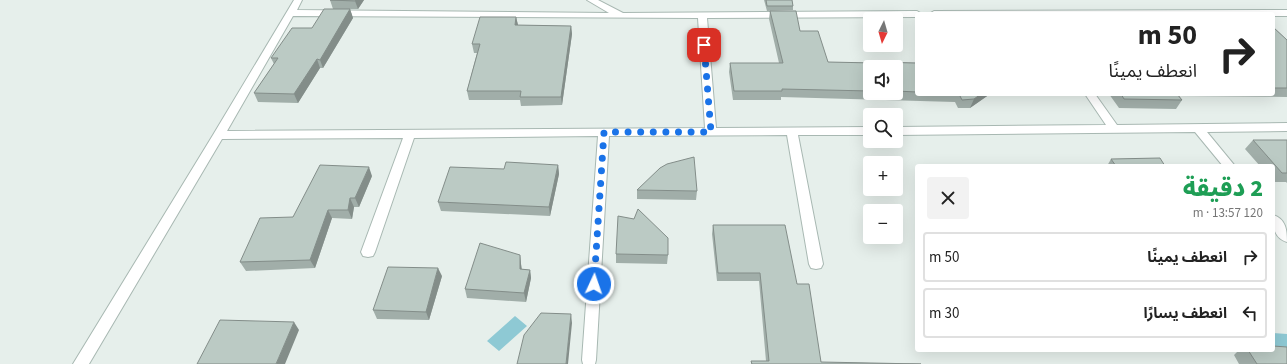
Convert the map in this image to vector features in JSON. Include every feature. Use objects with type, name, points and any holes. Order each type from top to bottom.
[{"type":"street","points":[[81,364],[219,135],[298,0]]},
{"type":"street","points":[[591,0],[621,16]]},
{"type":"street","points":[[290,13],[621,16],[915,14]]},
{"type":"street","points":[[1275,13],[1287,13]]},
{"type":"street","points":[[702,16],[711,132]]},
{"type":"street","points":[[1091,96],[1114,129]]},
{"type":"street","points":[[903,131],[1287,127]]},
{"type":"street","points":[[1199,129],[1228,164]]},
{"type":"street","points":[[792,131],[816,264]]},
{"type":"street","points":[[219,135],[863,131]]},
{"type":"street","points":[[589,360],[604,132]]},
{"type":"street","points":[[368,252],[410,134]]},
{"type":"street","points":[[1275,222],[1287,237]]},
{"type":"water","points":[[515,316],[527,326],[499,351],[487,341]]},
{"type":"water","points":[[1275,333],[1287,334],[1287,355],[1275,351]]},
{"type":"building","points":[[330,0],[356,0],[355,1]]},
{"type":"building","points":[[766,0],[792,0],[793,6],[767,6]]},
{"type":"building","points":[[324,9],[350,9],[320,60],[317,59],[294,94],[254,93],[278,58],[271,58],[292,28],[312,28]]},
{"type":"building","points":[[770,11],[796,11],[800,31],[818,31],[828,62],[863,63],[863,91],[782,89],[782,91],[734,91],[730,63],[783,63]]},
{"type":"building","points":[[480,17],[516,17],[515,25],[571,26],[561,97],[520,97],[521,91],[467,91],[480,44],[472,44]]},
{"type":"building","points":[[1275,29],[1287,40],[1287,88],[1275,88]]},
{"type":"building","points":[[903,63],[915,63],[915,92],[903,91]]},
{"type":"building","points":[[960,96],[978,96],[974,99],[962,100]]},
{"type":"building","points":[[1122,96],[1179,96],[1182,100],[1124,99]]},
{"type":"building","points":[[1253,140],[1287,140],[1287,173],[1282,173]]},
{"type":"building","points":[[694,157],[697,191],[637,190],[660,168],[667,164]]},
{"type":"building","points":[[1160,158],[1164,164],[1115,164],[1111,159]]},
{"type":"building","points":[[506,162],[558,165],[549,207],[438,202],[450,167],[504,169]]},
{"type":"building","points":[[320,165],[369,167],[355,198],[350,198],[348,210],[328,210],[310,260],[240,262],[260,218],[293,217]]},
{"type":"building","points":[[638,209],[668,238],[668,255],[616,254],[618,216],[634,219]]},
{"type":"building","points":[[713,225],[785,225],[797,284],[809,284],[821,362],[921,364],[752,364],[751,361],[769,361],[760,273],[718,273]]},
{"type":"building","points":[[480,243],[520,255],[520,269],[530,270],[524,293],[465,289]]},
{"type":"building","points":[[388,267],[438,268],[426,312],[373,310]]},
{"type":"building","points":[[541,313],[571,314],[566,364],[517,364],[524,335]]},
{"type":"building","points":[[220,320],[294,322],[276,364],[197,364]]},
{"type":"building","points":[[1275,346],[1287,347],[1287,364],[1257,364],[1249,352],[1275,352]]},
{"type":"route","points":[[594,284],[604,132],[711,132],[704,45]]}]
